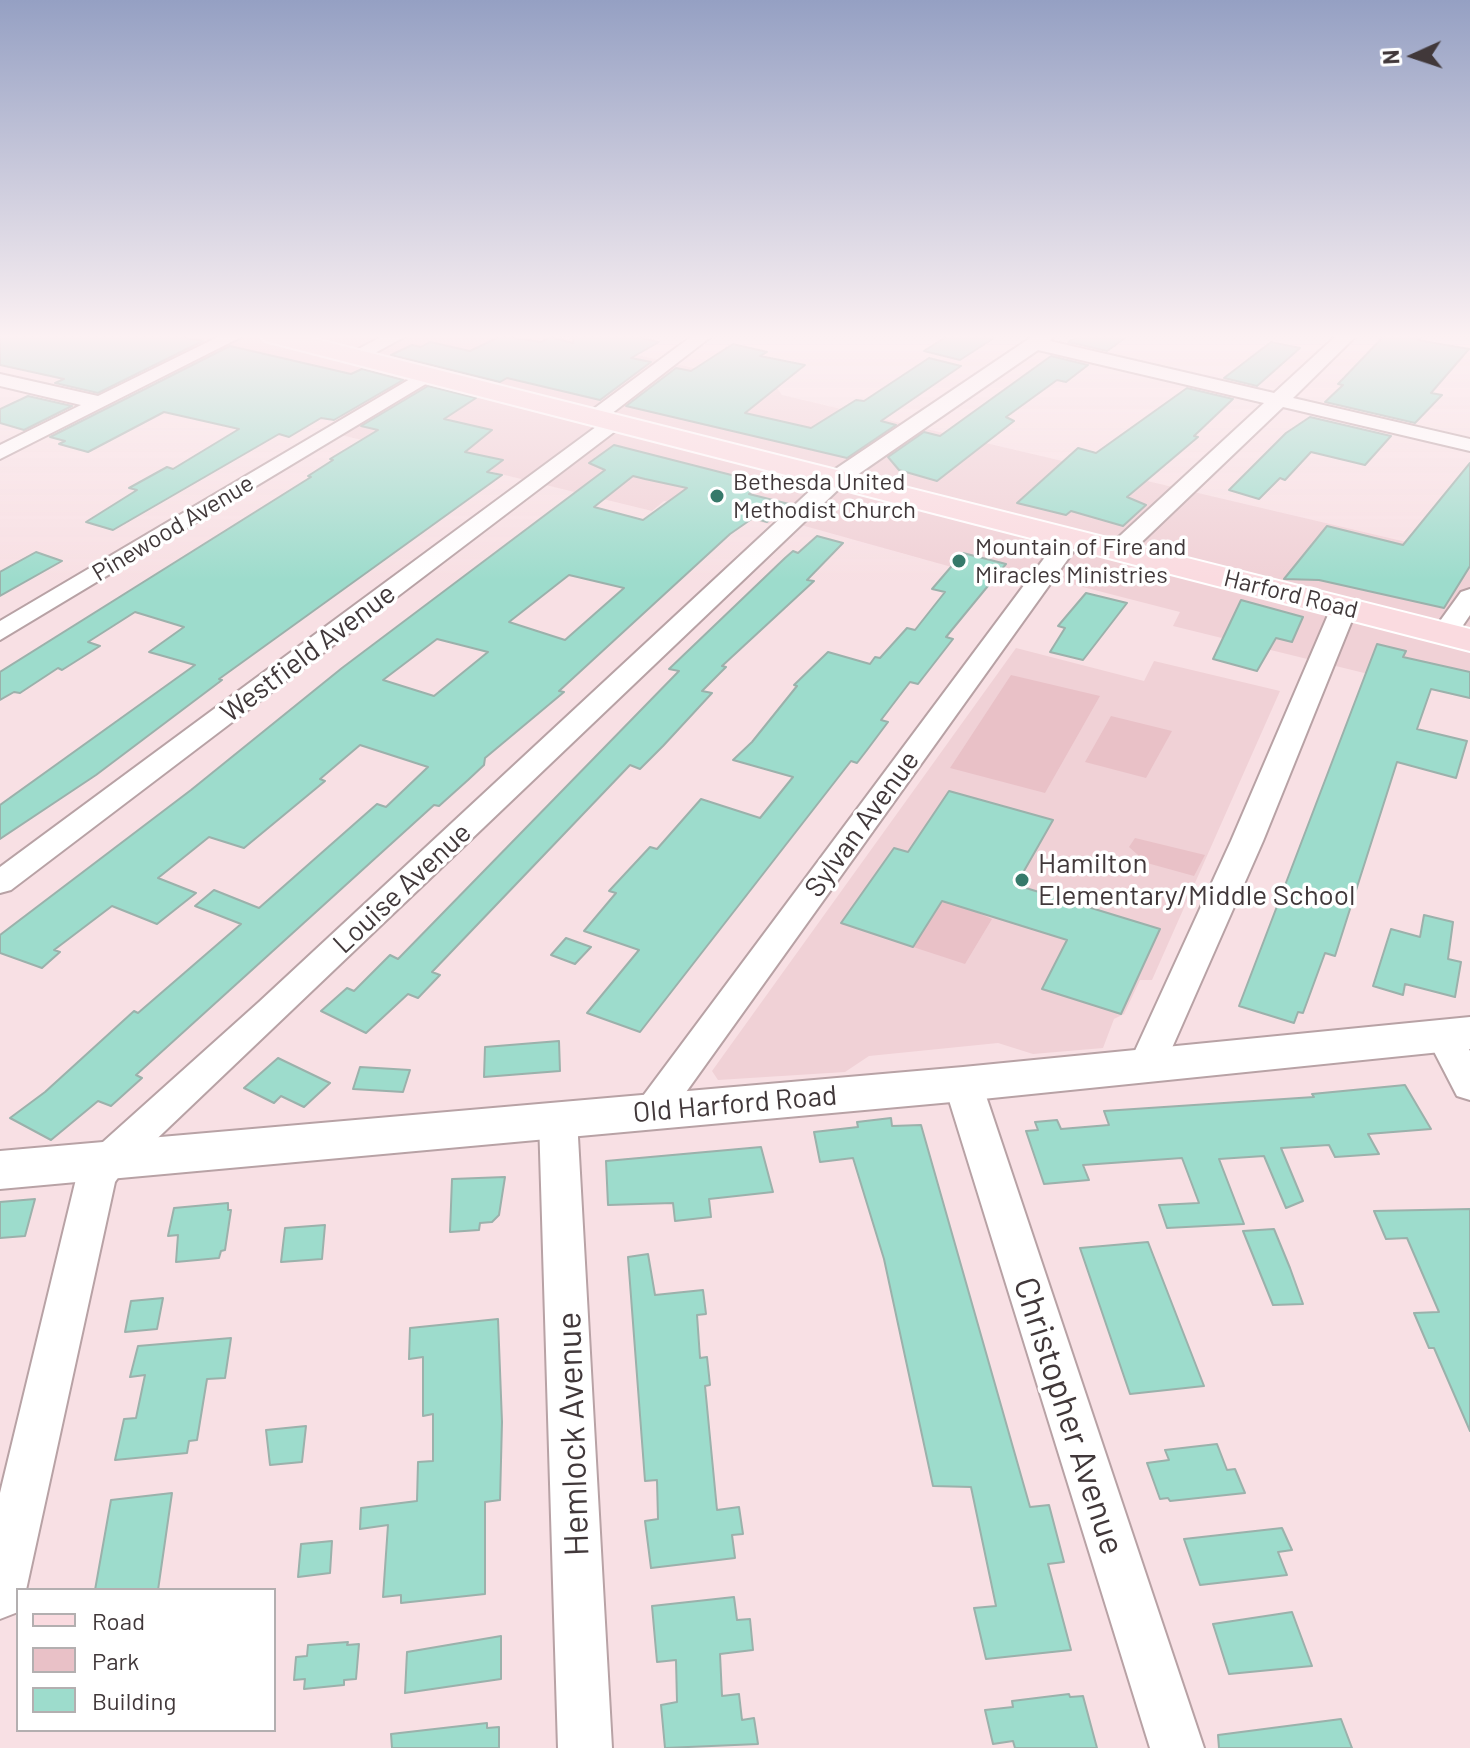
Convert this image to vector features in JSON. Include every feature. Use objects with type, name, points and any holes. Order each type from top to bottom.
[{"type":"main road","name":"Harford Road","points":[[595,418],[1457,637]]},
{"type":"street","points":[[0,453],[71,418]]},
{"type":"street","name":"Pinewood Avenue","points":[[0,632],[356,418]]},
{"type":"street","name":"Westfield Avenue","points":[[0,883],[608,418]]},
{"type":"street","name":"Louise Avenue","points":[[0,1595],[96,1179],[108,1161],[272,1011],[836,479],[926,418]]},
{"type":"street","points":[[1118,551],[1260,418]]},
{"type":"street","points":[[1357,418],[1470,445]]},
{"type":"street","name":"Sylvan Avenue","points":[[653,1110],[1071,538]]},
{"type":"street","points":[[1457,637],[1470,597]]},
{"type":"street","points":[[1146,1066],[1247,841],[1344,608]]},
{"type":"street","points":[[1457,1034],[1470,1086]]},
{"type":"street","name":"Old Harford Road","points":[[0,1170],[963,1084],[1457,1034]]},
{"type":"street","name":"Christopher Avenue","points":[[963,1084],[1177,1748]]},
{"type":"street","name":"Hemlock Avenue","points":[[558,1119],[585,1748]]},
{"type":"shaded area","points":[[341,418],[878,418],[1470,557],[1470,699],[1173,626],[1180,612],[1044,577],[1034,590],[776,518],[769,524],[664,501],[652,511],[333,433],[352,420]]},
{"type":"shaded area","name":"Hamilton Elementary/Middle School","points":[[1016,648],[1144,681],[1154,661],[1280,691],[1152,980],[1140,980],[1124,1014],[1114,1019],[1103,1048],[1033,1054],[998,1043],[869,1056],[845,1072],[718,1080],[712,1071]]},
{"type":"green space","points":[[1011,675],[1100,696],[1045,793],[950,768]]},
{"type":"green space","points":[[1111,716],[1172,731],[1146,778],[1085,762]]},
{"type":"green space","points":[[1135,838],[1205,855],[1194,876],[1147,863],[1129,847]]},
{"type":"green space","points":[[947,894],[980,904],[976,912],[992,919],[965,964],[913,947]]},
{"type":"building","points":[[0,418],[49,418],[24,430],[0,423]]},
{"type":"building","points":[[88,418],[153,418],[88,452],[59,444],[65,441],[50,437]]},
{"type":"building","points":[[189,418],[338,418],[321,418],[289,437],[279,434],[113,530],[86,522],[137,490],[129,488],[167,467],[173,469],[239,429]]},
{"type":"building","points":[[375,418],[446,418],[444,419],[492,430],[465,452],[503,460],[487,472],[502,475],[219,679],[222,680],[96,775],[0,839],[0,805],[195,665],[149,652],[184,627],[135,612],[88,642],[100,646],[20,693],[14,692],[0,700],[0,672],[311,477],[308,476],[333,460],[330,459],[378,430],[361,426]]},
{"type":"building","points":[[675,418],[765,418],[811,428],[828,418],[886,418],[881,421],[896,425],[847,458]]},
{"type":"building","points":[[966,418],[1007,418],[1014,421],[937,481],[899,470],[888,457],[924,432],[940,436]]},
{"type":"building","points":[[1146,418],[1213,418],[1194,436],[1198,437],[1127,497],[1146,505],[1123,526],[1071,511],[1066,515],[1017,503],[1078,448],[1096,453]]},
{"type":"building","points":[[1312,418],[1391,436],[1365,465],[1311,452],[1285,480],[1280,478],[1259,499],[1229,490],[1286,433]]},
{"type":"building","points":[[1392,418],[1420,418],[1415,423]]},
{"type":"building","points":[[614,445],[751,480],[745,485],[756,488],[749,494],[789,504],[767,522],[753,518],[730,534],[559,691],[564,692],[485,758],[484,765],[468,780],[439,806],[434,805],[136,1075],[142,1078],[111,1106],[98,1101],[51,1140],[10,1118],[45,1092],[134,1011],[138,1013],[241,924],[195,906],[214,890],[259,908],[377,804],[386,807],[428,767],[360,745],[320,779],[325,781],[244,848],[209,837],[158,878],[196,893],[157,924],[112,906],[54,950],[60,952],[42,968],[0,953],[0,935],[191,790],[342,668],[605,470],[589,463]],"holes":[[[633,476],[645,479],[687,488],[643,520],[594,507]],[[569,575],[624,588],[565,640],[509,622]],[[437,639],[488,652],[434,696],[383,680]]]},
{"type":"building","points":[[1470,463],[1470,566],[1444,608],[1319,580],[1284,579],[1327,526],[1403,545]]},
{"type":"building","points":[[817,536],[843,543],[807,580],[814,581],[722,666],[726,667],[702,691],[712,693],[640,769],[630,765],[432,972],[440,975],[418,998],[408,994],[366,1033],[321,1011],[347,988],[354,991],[390,955],[398,959],[679,671],[669,669],[785,558],[793,551],[798,553]]},
{"type":"building","points":[[36,552],[62,561],[0,596],[0,572]]},
{"type":"building","points":[[963,553],[1006,564],[946,637],[953,639],[918,684],[910,682],[881,720],[888,722],[857,763],[851,761],[640,1032],[587,1013],[639,950],[584,931],[616,893],[609,891],[650,847],[657,849],[701,799],[760,818],[793,777],[733,760],[752,742],[797,686],[794,685],[828,652],[870,664],[875,657],[880,658],[907,628],[915,630],[945,592],[932,589]]},
{"type":"building","points":[[1086,593],[1127,603],[1083,660],[1050,652],[1065,628],[1058,626]]},
{"type":"building","points":[[1241,600],[1303,617],[1292,642],[1276,638],[1257,671],[1213,659]]},
{"type":"building","points":[[1377,644],[1406,651],[1403,657],[1470,672],[1470,698],[1431,689],[1417,729],[1467,741],[1456,778],[1397,762],[1335,956],[1325,953],[1303,1013],[1298,1012],[1294,1023],[1239,1006]]},
{"type":"building","points":[[949,791],[1053,820],[1016,885],[1160,929],[1121,1014],[1042,989],[1067,940],[942,901],[913,947],[841,923],[894,848],[908,852]]},
{"type":"building","points":[[1424,915],[1453,922],[1448,959],[1461,962],[1455,997],[1405,984],[1403,995],[1373,986],[1391,929],[1420,937]]},
{"type":"building","points":[[566,938],[591,947],[575,964],[551,955]]},
{"type":"building","points":[[559,1041],[560,1071],[484,1077],[485,1047]]},
{"type":"building","points":[[278,1058],[330,1083],[304,1107],[281,1096],[274,1103],[244,1088]]},
{"type":"building","points":[[360,1067],[410,1070],[403,1092],[353,1089]]},
{"type":"building","points":[[1405,1085],[1431,1129],[1368,1134],[1379,1154],[1335,1157],[1329,1145],[1281,1148],[1303,1201],[1286,1208],[1264,1156],[1219,1159],[1244,1224],[1167,1228],[1159,1205],[1199,1203],[1182,1158],[1083,1165],[1089,1180],[1044,1184],[1026,1131],[1038,1130],[1035,1122],[1057,1120],[1061,1129],[1109,1125],[1104,1111],[1314,1097],[1312,1094]]},
{"type":"building","points":[[891,1118],[892,1126],[921,1125],[1030,1507],[1049,1505],[1064,1562],[1048,1564],[1071,1650],[986,1659],[974,1608],[996,1606],[971,1487],[933,1486],[884,1259],[853,1158],[820,1162],[814,1132],[858,1127],[857,1122]]},
{"type":"building","points":[[761,1147],[773,1192],[709,1199],[711,1217],[675,1221],[673,1203],[608,1205],[606,1161]]},
{"type":"building","points":[[505,1177],[499,1215],[492,1222],[480,1223],[479,1230],[450,1232],[452,1179]]},
{"type":"building","points":[[35,1199],[25,1236],[0,1238],[0,1202]]},
{"type":"building","points":[[228,1203],[228,1210],[231,1210],[225,1250],[221,1251],[219,1258],[176,1262],[178,1235],[168,1236],[174,1208]]},
{"type":"building","points":[[1470,1209],[1470,1431],[1434,1348],[1429,1348],[1414,1313],[1439,1312],[1407,1238],[1386,1239],[1374,1211]]},
{"type":"building","points":[[325,1225],[322,1259],[281,1262],[285,1228]]},
{"type":"building","points":[[1274,1229],[1303,1304],[1273,1305],[1243,1231]]},
{"type":"building","points":[[1148,1242],[1204,1386],[1130,1394],[1080,1248]]},
{"type":"building","points":[[648,1254],[655,1295],[703,1290],[706,1314],[697,1315],[700,1358],[707,1357],[710,1385],[705,1386],[717,1510],[739,1507],[743,1534],[732,1535],[735,1558],[651,1568],[645,1521],[658,1519],[657,1480],[645,1481],[628,1257]]},
{"type":"building","points":[[163,1298],[157,1329],[125,1332],[131,1301]]},
{"type":"building","points":[[498,1319],[502,1422],[500,1500],[485,1502],[485,1594],[401,1603],[401,1595],[383,1597],[388,1525],[360,1529],[361,1508],[417,1501],[418,1462],[433,1461],[433,1414],[423,1416],[423,1357],[409,1359],[410,1328]]},
{"type":"building","points":[[231,1338],[225,1378],[207,1379],[197,1440],[189,1441],[187,1453],[115,1460],[124,1419],[136,1418],[145,1375],[130,1377],[138,1346]]},
{"type":"building","points":[[306,1426],[302,1462],[270,1465],[266,1430]]},
{"type":"building","points":[[1217,1444],[1227,1470],[1235,1469],[1245,1493],[1170,1501],[1168,1498],[1160,1499],[1147,1463],[1169,1460],[1165,1450]]},
{"type":"building","points":[[172,1493],[158,1588],[95,1588],[111,1500]]},
{"type":"building","points":[[1282,1528],[1292,1550],[1278,1552],[1287,1575],[1200,1585],[1184,1539]]},
{"type":"building","points":[[332,1541],[330,1573],[298,1577],[301,1544]]},
{"type":"building","points":[[734,1597],[737,1620],[750,1619],[753,1650],[720,1654],[722,1696],[739,1694],[742,1720],[754,1718],[758,1744],[665,1748],[661,1705],[677,1702],[676,1660],[657,1662],[652,1606]]},
{"type":"building","points":[[1292,1612],[1312,1666],[1229,1674],[1213,1624]]},
{"type":"building","points":[[501,1636],[501,1679],[405,1693],[407,1652]]},
{"type":"building","points":[[348,1642],[347,1645],[359,1644],[356,1679],[344,1680],[344,1685],[304,1689],[305,1679],[294,1680],[296,1657],[307,1656],[308,1645]]},
{"type":"building","points":[[1069,1694],[1070,1697],[1083,1696],[1097,1748],[1015,1748],[1013,1741],[993,1744],[985,1710],[1013,1707],[1012,1701]]},
{"type":"building","points":[[1341,1719],[1352,1748],[1219,1748],[1218,1735]]},
{"type":"building","points":[[487,1723],[487,1728],[499,1727],[499,1748],[392,1748],[391,1734]]},
{"type":"place","name":"Bethesda United Methodist Church","points":[[717,496]]},
{"type":"place","name":"Mountain of Fire and Miracles Ministries","points":[[959,561]]},
{"type":"place","name":"Hamilton Elementary/Middle School","points":[[1022,880]]}]
